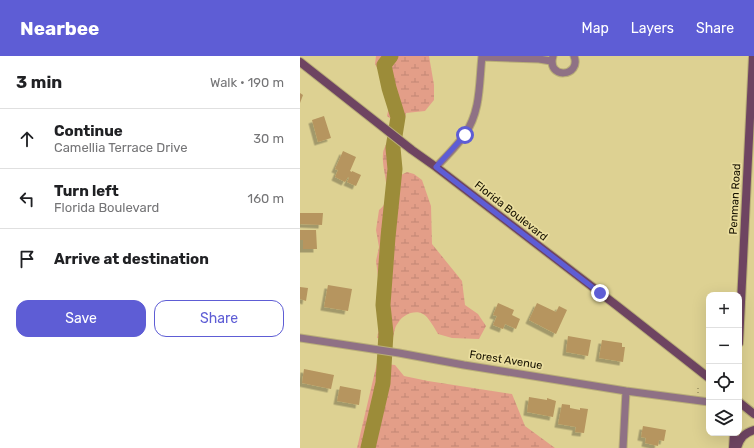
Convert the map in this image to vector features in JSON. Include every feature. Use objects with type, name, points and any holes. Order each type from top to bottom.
[{"type":"street","points":[[436,167],[465,135],[471,124],[478,105],[482,56],[539,59],[552,58],[552,66],[555,70],[564,74],[573,69],[576,60],[574,56]]},
{"type":"street","name":"Penman Road","points":[[740,328],[753,56]]},
{"type":"street","name":"Florida Boulevard","points":[[300,62],[706,376]]},
{"type":"street","name":"Forest Avenue","points":[[300,338],[626,391],[706,402]]},
{"type":"street","points":[[623,448],[626,391]]},
{"type":"street","points":[[742,404],[754,414]]},
{"type":"street","points":[[737,448],[739,440],[748,432],[754,430]]},
{"type":"street","points":[[733,448],[734,436]]},
{"type":"green space","points":[[376,56],[429,56],[434,85],[434,100],[425,111],[406,113],[403,128],[387,116],[390,102],[383,79],[375,64]]},
{"type":"green space","points":[[387,142],[400,152],[401,175],[407,172],[414,174],[422,180],[431,206],[432,244],[462,281],[465,305],[478,314],[486,326],[479,339],[452,338],[438,334],[427,317],[416,312],[406,315],[400,320],[396,327],[392,341],[377,338],[381,319],[376,310],[379,284],[376,261],[379,247],[376,230],[379,210],[384,205],[387,192],[383,154]]},
{"type":"green space","points":[[377,363],[395,365],[404,376],[512,394],[525,426],[555,448],[357,448]]},
{"type":"building","points":[[300,93],[303,95],[300,103]]},
{"type":"building","points":[[324,116],[331,138],[318,142],[312,120]]},
{"type":"building","points":[[343,151],[356,157],[350,171],[361,175],[356,186],[347,182],[348,177],[345,182],[335,177],[338,170],[335,169]]},
{"type":"building","points":[[300,213],[323,213],[322,225],[300,224]]},
{"type":"building","points":[[300,230],[316,230],[317,249],[303,249],[303,240],[300,240]]},
{"type":"building","points":[[328,285],[352,289],[348,311],[324,307]]},
{"type":"building","points":[[300,287],[308,288],[306,301],[300,299]]},
{"type":"building","points":[[498,303],[514,310],[512,315],[520,319],[516,329],[505,324],[503,329],[493,325],[497,316],[493,315]]},
{"type":"building","points":[[537,303],[556,312],[559,306],[567,310],[556,334],[529,320]]},
{"type":"building","points":[[568,336],[591,340],[588,356],[566,352]]},
{"type":"building","points":[[602,340],[622,343],[622,347],[625,347],[623,362],[599,358]]},
{"type":"building","points":[[304,369],[334,375],[331,389],[302,383]]},
{"type":"building","points":[[340,386],[361,390],[359,405],[337,401]]},
{"type":"building","points":[[529,397],[547,400],[547,398],[556,401],[553,417],[527,412]]},
{"type":"building","points":[[562,404],[570,405],[570,408],[580,410],[580,408],[588,409],[584,433],[575,432],[576,427],[558,424]]},
{"type":"building","points":[[643,426],[666,430],[664,441],[659,440],[658,446],[645,443],[646,438],[641,437]]},
{"type":"waterway","points":[[368,448],[383,383],[386,333],[383,305],[395,169],[393,148],[398,117],[384,65],[391,56]]},
{"type":"route","points":[[465,135],[436,167],[600,293]]}]
